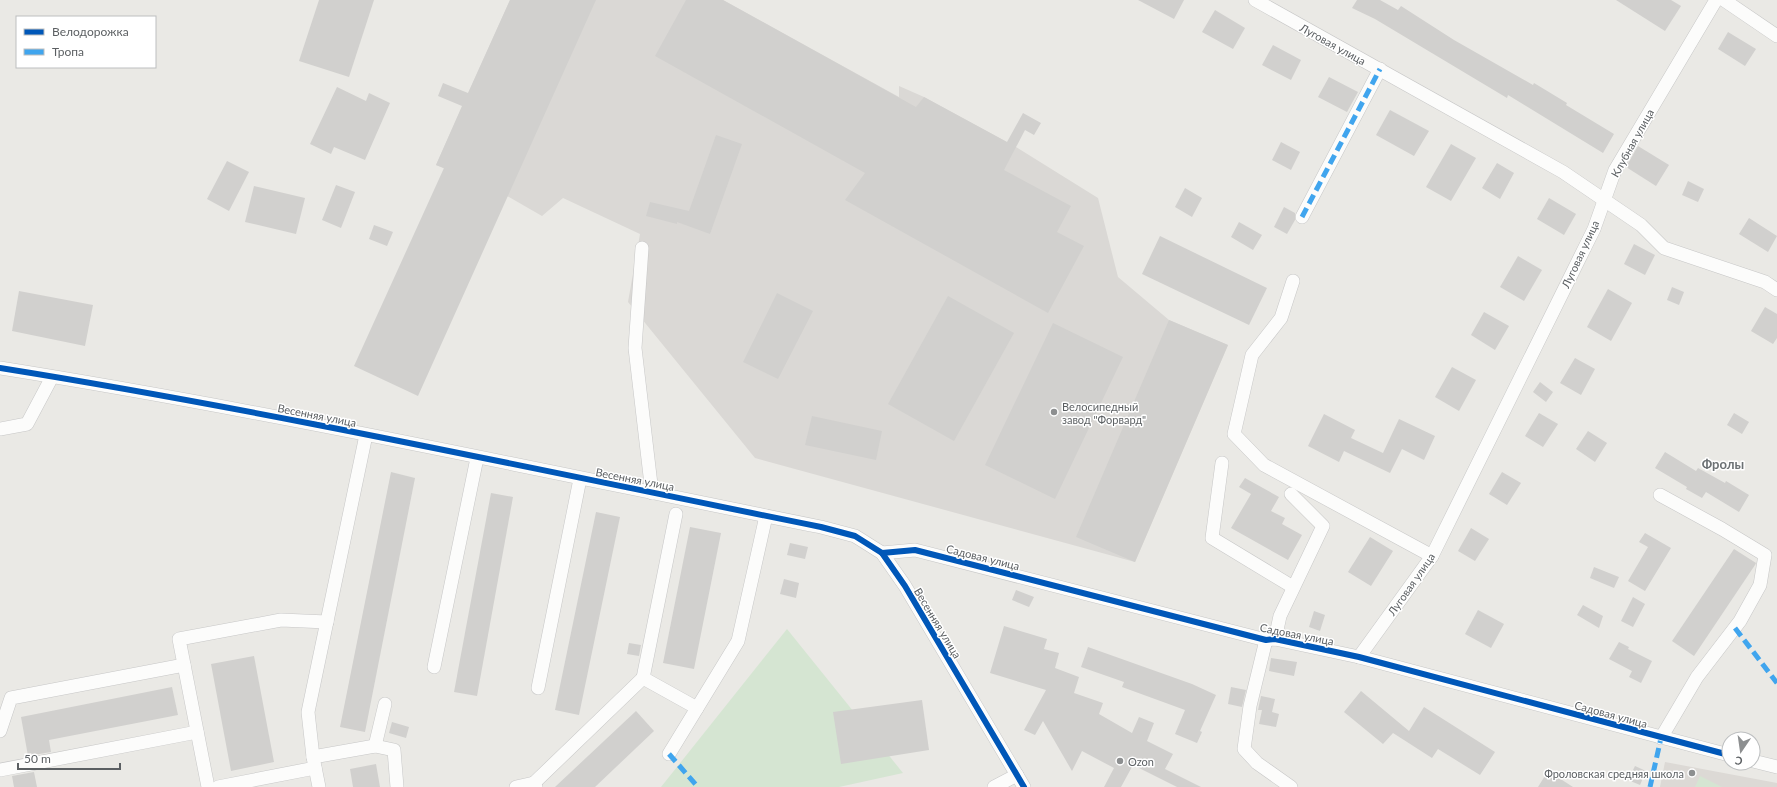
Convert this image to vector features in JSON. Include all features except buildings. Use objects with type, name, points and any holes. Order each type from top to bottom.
[{"type":"street","name":"Луговая улица","points":[[1255,0],[1563,172],[1604,199],[1594,229],[1432,556],[1359,657]]},
{"type":"street","name":"Клубная улица","points":[[1604,199],[1615,170],[1716,0]]},
{"type":"street","points":[[1724,0],[1777,36]]},
{"type":"street","points":[[1302,217],[1380,69]]},
{"type":"street","points":[[1604,199],[1640,225],[1664,248],[1765,282],[1777,290]]},
{"type":"street","points":[[642,248],[635,348],[652,493]]},
{"type":"street","points":[[1293,281],[1281,318],[1252,355],[1234,434],[1264,465],[1432,556]]},
{"type":"street","name":"Весенняя улица","points":[[0,368],[110,386],[366,435],[766,516],[855,536],[882,553],[905,586],[1024,787]]},
{"type":"street","points":[[0,429],[27,424],[52,377]]},
{"type":"street","points":[[319,787],[314,762],[308,712],[366,435]]},
{"type":"street","points":[[434,667],[477,458]]},
{"type":"street","points":[[1222,463],[1212,538],[1293,587]]},
{"type":"street","points":[[538,688],[580,479]]},
{"type":"street","points":[[1291,494],[1323,526],[1293,587],[1270,639],[1250,706],[1244,749],[1257,763],[1291,787]]},
{"type":"street","points":[[1660,495],[1722,529],[1765,556],[1760,585],[1740,621],[1697,678],[1661,738]]},
{"type":"street","points":[[516,787],[535,785],[643,678],[676,514]]},
{"type":"street","points":[[669,754],[738,641],[766,516]]},
{"type":"street","name":"Садовая улица","points":[[882,553],[915,550],[1270,639],[1359,657],[1721,753]]},
{"type":"street","points":[[208,787],[179,639],[281,620],[327,622]]},
{"type":"street","points":[[0,731],[11,698],[184,665]]},
{"type":"street","points":[[643,678],[697,708]]},
{"type":"street","points":[[376,746],[385,704]]},
{"type":"street","points":[[0,770],[197,732]]},
{"type":"street","points":[[218,787],[376,746],[394,750],[397,787]]},
{"type":"street","points":[[1761,763],[1777,767]]},
{"type":"street","points":[[994,787],[1017,775]]},
{"type":"shaded area","points":[[510,0],[723,0],[899,97],[899,86],[924,97],[1016,147],[1098,198],[1118,277],[1169,320],[1228,345],[1135,562],[755,458],[628,302],[640,234],[563,198],[542,216],[509,197],[436,165]]},
{"type":"shaded area","name":"Фроловская средняя школа","points":[[1665,762],[1777,783],[1777,787],[1660,787]]},
{"type":"green space","points":[[787,629],[903,773],[839,787],[661,787]]},
{"type":"green space","points":[[1700,776],[1722,787],[1695,787]]},
{"type":"marked path","points":[[1302,217],[1380,69]]},
{"type":"marked path","points":[[1735,628],[1777,683]]},
{"type":"marked path","points":[[1650,787],[1661,738]]},
{"type":"marked path","points":[[669,754],[698,787]]},
{"type":"cycle path","points":[[0,368],[103,385],[309,423],[821,527],[855,536],[882,553],[905,586],[1024,787]]},
{"type":"cycle path","points":[[882,553],[915,550],[1266,640],[1275,639],[1359,657],[1721,753]]},
{"type":"place","name":"Велосипедный завод \"Форвард\"","points":[[1054,412]]},
{"type":"place","name":"Ozon","points":[[1120,761]]},
{"type":"place","name":"Фроловская средняя школа","points":[[1692,773]]},
{"type":"district","name":"Фролы","points":[[1723,464]]}]
